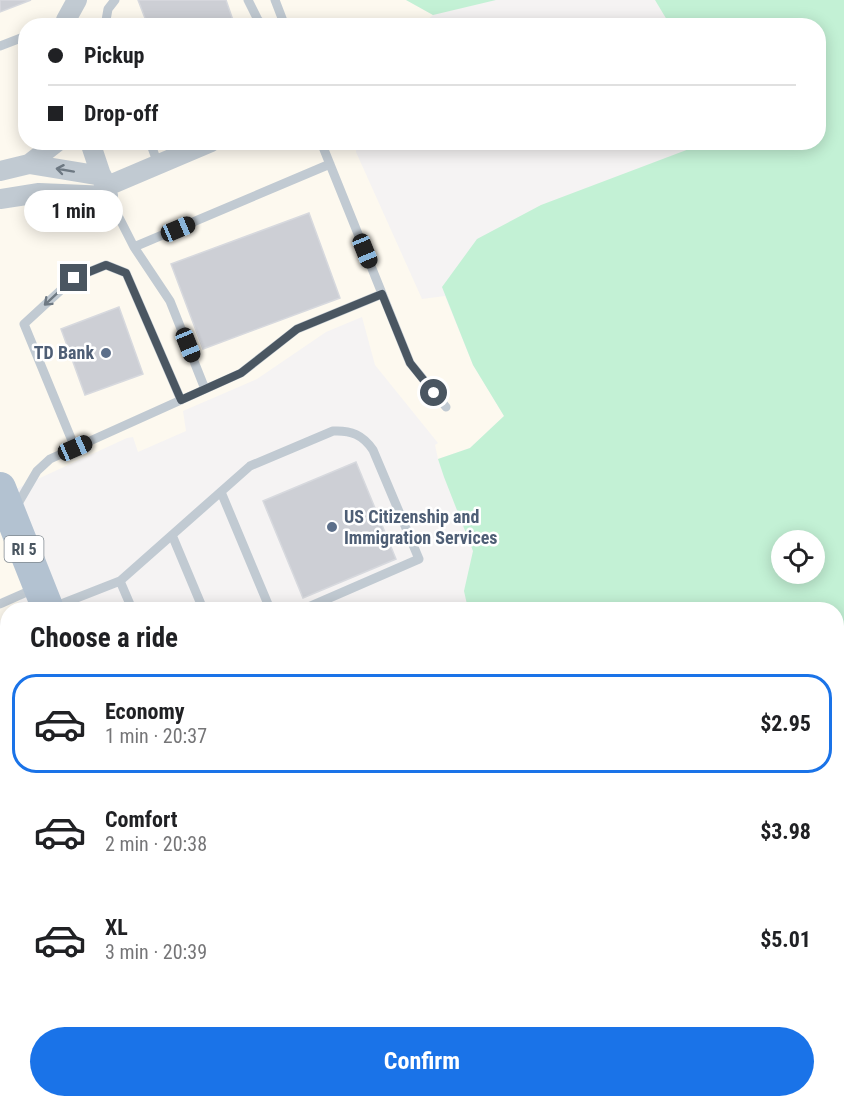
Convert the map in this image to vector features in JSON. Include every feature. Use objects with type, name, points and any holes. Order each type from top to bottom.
[{"type":"main road","name":"RI 5","points":[[5,502],[45,602]]},
{"type":"street","points":[[66,18],[77,0]]},
{"type":"street","points":[[0,171],[29,164],[47,150]]},
{"type":"street","points":[[93,150],[105,186]]},
{"type":"street","points":[[0,199],[105,186],[192,150]]},
{"type":"street","points":[[29,164],[105,186]]},
{"type":"lane","points":[[106,18],[108,9],[115,0]]},
{"type":"lane","points":[[248,0],[257,18]]},
{"type":"lane","points":[[274,0],[282,18]]},
{"type":"lane","points":[[0,46],[18,39]]},
{"type":"lane","points":[[153,150],[158,164]]},
{"type":"lane","points":[[324,150],[410,363],[446,407]]},
{"type":"lane","points":[[134,247],[330,164]]},
{"type":"lane","points":[[105,186],[134,247],[170,302],[205,389]]},
{"type":"lane","points":[[75,448],[24,324],[74,278],[106,265],[126,273],[181,400]]},
{"type":"lane","points":[[5,502],[50,459],[241,373],[297,329],[382,294]]},
{"type":"lane","points":[[45,602],[120,581],[250,466],[333,431],[355,433],[366,440],[373,450],[419,559],[320,602]]},
{"type":"lane","points":[[220,492],[267,602]]},
{"type":"lane","points":[[172,535],[200,602]]},
{"type":"lane","points":[[120,581],[129,602]]},
{"type":"shaded area","points":[[0,0],[406,0],[433,15],[429,18],[18,18],[18,150],[356,150],[422,299],[445,296],[473,365],[504,416],[470,448],[438,459],[435,445],[438,443],[375,365],[362,317],[326,332],[257,379],[183,411],[186,431],[138,452],[133,437],[127,438],[5,494],[39,580],[19,602],[0,602]]},
{"type":"green space","points":[[406,0],[496,0],[433,15]]},
{"type":"green space","points":[[655,0],[844,0],[844,602],[466,602],[464,591],[473,551],[438,459],[470,448],[504,416],[473,365],[442,287],[477,239],[541,205],[686,150],[826,150],[826,18],[666,18]]},
{"type":"building","points":[[0,0],[31,0],[0,12]]},
{"type":"building","points":[[138,0],[226,0],[232,18],[145,18]]},
{"type":"building","points":[[309,213],[340,298],[203,349],[171,264]]},
{"type":"building","points":[[119,307],[143,374],[85,395],[61,329]]},
{"type":"building","points":[[356,462],[396,559],[303,598],[263,501]]},
{"type":"place","name":"TD Bank","points":[[106,353]]},
{"type":"place","name":"US Citizenship and Immigration Services","points":[[332,527]]},
{"type":"route","points":[[74,278],[106,265],[126,273],[181,400],[241,373],[297,329],[382,294],[410,363],[434,393]]}]
